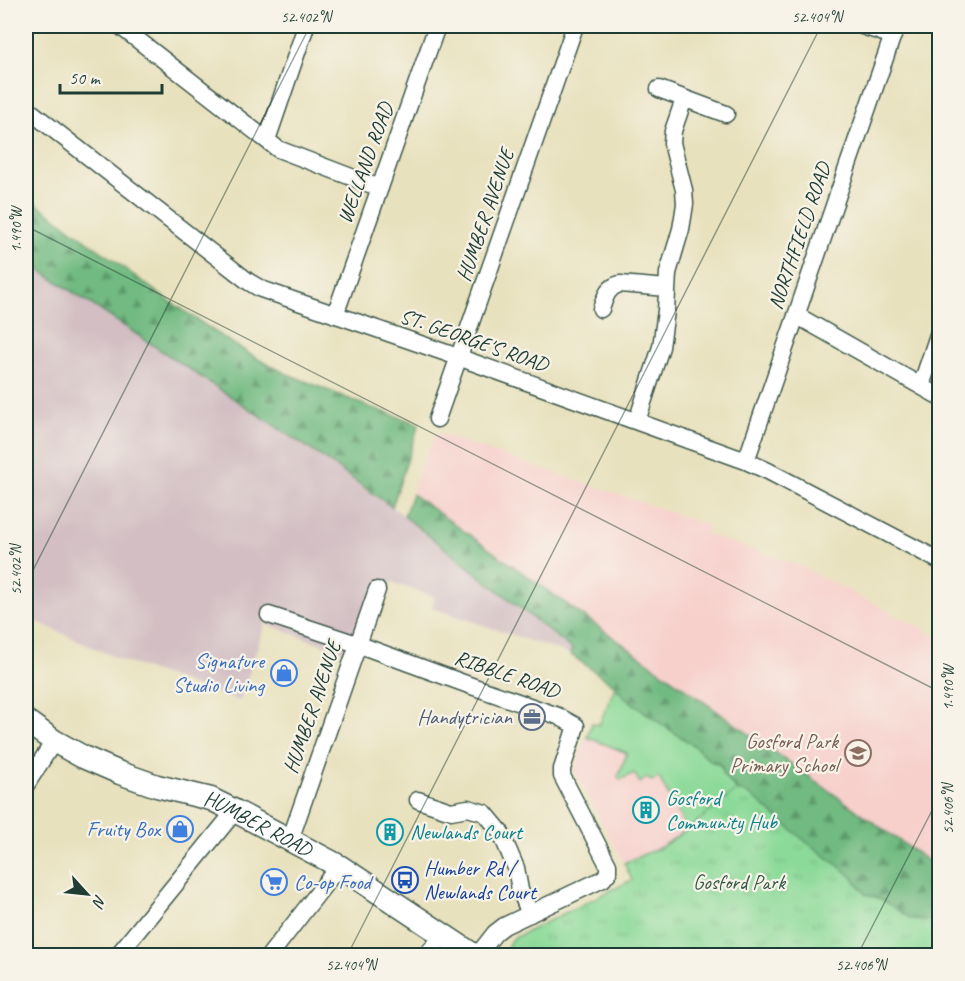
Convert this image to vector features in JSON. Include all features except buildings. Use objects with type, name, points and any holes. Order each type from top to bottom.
[{"type":"main road","name":"HUMBER ROAD","points":[[26,720],[54,741],[83,758],[157,786],[211,799],[236,811],[339,866],[476,956]]},
{"type":"street","points":[[120,26],[278,149],[380,188]]},
{"type":"street","points":[[267,140],[306,26]]},
{"type":"street","name":"WELLAND ROAD","points":[[335,315],[437,26]]},
{"type":"street","name":"HUMBER AVENUE","points":[[437,419],[575,26]]},
{"type":"street","points":[[862,26],[894,31]]},
{"type":"street","name":"NORTHFIELD ROAD","points":[[746,461],[894,31]]},
{"type":"street","points":[[659,89],[726,114]]},
{"type":"street","points":[[637,421],[661,347],[668,273],[681,229],[685,204],[672,143],[672,131],[684,99]]},
{"type":"street","name":"ST. GEORGE'S ROAD","points":[[26,108],[261,289],[746,461],[939,561]]},
{"type":"street","points":[[601,309],[607,292],[615,285],[667,288]]},
{"type":"street","points":[[796,315],[939,397]]},
{"type":"street","points":[[921,386],[939,329]]},
{"type":"street","name":"HUMBER AVENUE","points":[[290,840],[377,590]]},
{"type":"street","name":"RIBBLE ROAD","points":[[268,615],[357,644],[558,716],[576,726],[562,769],[562,776],[608,865],[608,873]]},
{"type":"street","points":[[26,785],[54,741]]},
{"type":"street","points":[[418,800],[451,811],[468,808],[485,813],[500,831],[516,868],[520,890],[530,914]]},
{"type":"street","points":[[117,956],[236,811]]},
{"type":"street","points":[[269,956],[339,866]]},
{"type":"street","name":"HUMBER ROAD","points":[[476,956],[495,933],[504,926],[603,879],[608,873]]},
{"type":"street","points":[[425,956],[444,935]]},
{"type":"shaded area","points":[[26,261],[319,455],[399,512],[572,649],[570,654],[432,608],[435,597],[392,582],[381,587],[353,655],[265,624],[240,701],[123,661],[26,617]]},
{"type":"shaded area","name":"Gosford Park Primary School","points":[[436,433],[708,525],[706,534],[800,566],[939,637],[939,869],[412,494]]},
{"type":"shaded area","points":[[615,687],[660,723],[717,762],[722,767],[723,775],[737,790],[687,830],[661,847],[624,863],[574,771],[592,723],[599,725]]},
{"type":"green space","points":[[26,196],[158,293],[256,358],[285,373],[369,407],[419,424],[392,507],[319,455],[26,261]]},
{"type":"green space","points":[[412,494],[939,869],[939,912],[932,920],[911,919],[881,900],[865,894],[844,870],[806,842],[750,795],[737,790],[723,775],[722,767],[717,762],[710,761],[696,747],[626,698],[615,686],[570,654],[572,649],[404,516]]},
{"type":"green space","points":[[615,687],[693,745],[708,759],[721,766],[723,775],[737,790],[687,830],[659,778],[651,781],[647,778],[640,783],[634,773],[620,780],[618,777],[627,753],[587,737],[592,723],[599,725]]},
{"type":"green space","name":"Gosford Park","points":[[737,790],[750,795],[806,842],[844,870],[865,894],[881,899],[911,919],[932,920],[939,912],[939,955],[508,955],[507,947],[512,939],[632,880],[624,863],[661,847],[687,830]]},
{"type":"place","name":"Signature Studio Living","points":[[284,673]]},
{"type":"place","name":"Handytrician","points":[[532,717]]},
{"type":"place","name":"Gosford Park Primary School","points":[[858,753]]},
{"type":"place","name":"Gosford Community Hub","points":[[646,810]]},
{"type":"place","name":"Fruity Box","points":[[180,829]]},
{"type":"place","name":"Newlands Court","points":[[390,832]]},
{"type":"place","name":"Humber Rd / Newlands Court","points":[[405,880]]},
{"type":"place","name":"Co-op Food","points":[[274,882]]}]
